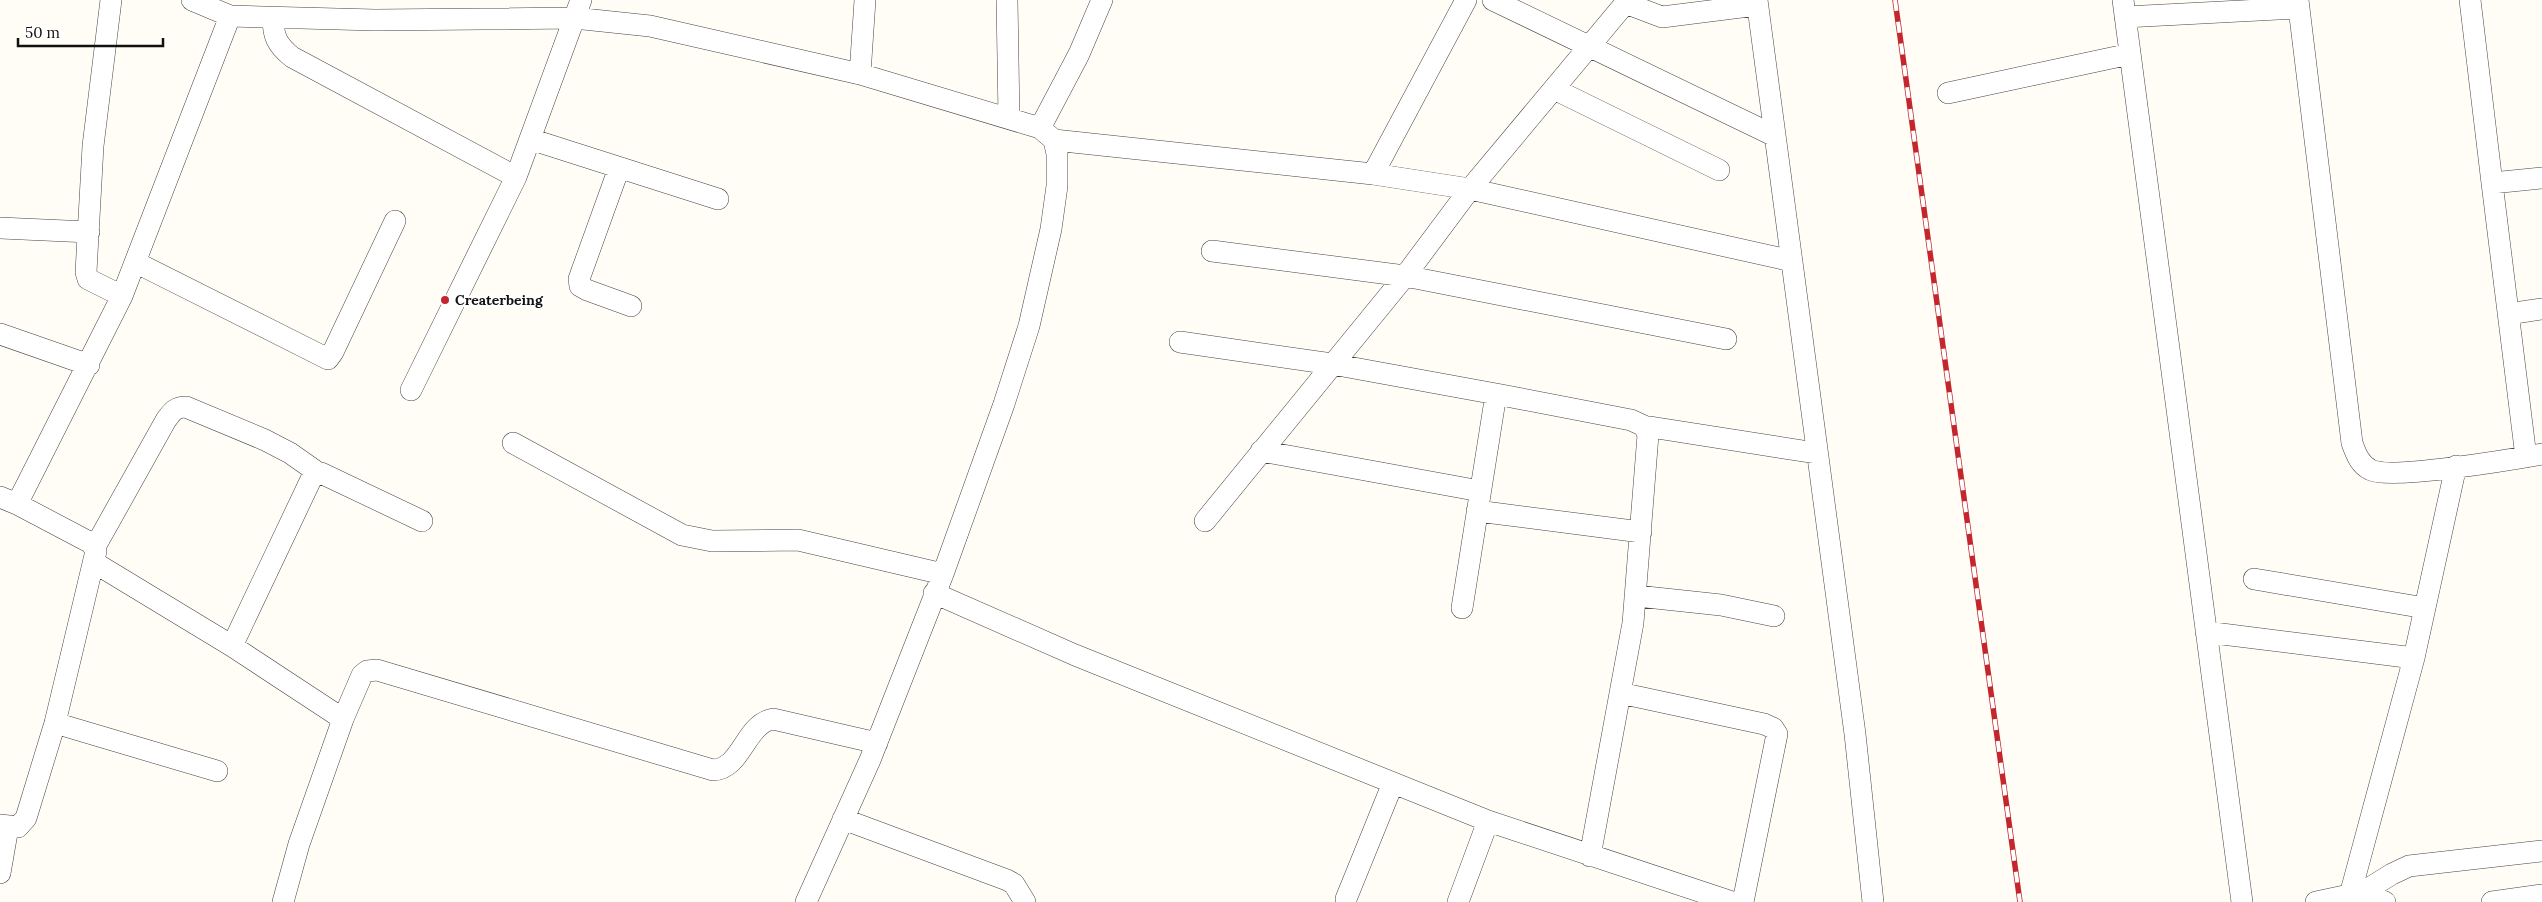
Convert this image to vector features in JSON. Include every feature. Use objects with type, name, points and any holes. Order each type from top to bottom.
[{"type":"street","points":[[111,0],[93,146],[86,272],[88,279],[122,296]]},
{"type":"street","points":[[192,0],[225,9],[274,18],[375,20],[577,9],[860,74],[1009,118],[1047,134],[1373,174],[1470,189],[1792,261]]},
{"type":"street","points":[[860,74],[865,0]]},
{"type":"street","points":[[1007,0],[1009,118]]},
{"type":"street","points":[[806,902],[876,743],[934,593],[944,574],[1004,404],[1029,326],[1051,229],[1057,186],[1057,154],[1047,134],[1102,0]]},
{"type":"street","points":[[1373,174],[1466,0]]},
{"type":"street","points":[[1493,0],[1775,136]]},
{"type":"street","points":[[2242,902],[2124,8],[2298,4],[2352,443],[2360,461],[2372,471],[2387,474],[2534,455],[2508,314],[2470,0]]},
{"type":"street","points":[[1204,521],[1404,276],[1470,189],[1626,2],[1662,17],[1757,2],[1855,734],[1873,902]]},
{"type":"street","points":[[225,9],[137,263],[88,365],[9,500],[343,720]]},
{"type":"street","points":[[411,390],[516,177],[577,9]]},
{"type":"street","points":[[274,18],[275,39],[281,49],[292,58],[516,177]]},
{"type":"street","points":[[1948,93],[2130,54]]},
{"type":"street","points":[[1554,90],[1719,170]]},
{"type":"street","points":[[530,139],[718,199]]},
{"type":"street","points":[[619,168],[579,279],[580,286],[586,290],[631,306]]},
{"type":"street","points":[[2492,184],[2542,178]]},
{"type":"street","points":[[137,263],[328,359],[394,221]]},
{"type":"street","points":[[0,228],[89,232]]},
{"type":"street","points":[[1212,251],[1404,276],[1726,339]]},
{"type":"street","points":[[2508,314],[2542,309]]},
{"type":"street","points":[[0,334],[88,365]]},
{"type":"street","points":[[1180,342],[1332,364],[1632,420],[1644,426],[1816,453]]},
{"type":"street","points":[[1462,608],[1496,394]]},
{"type":"street","points":[[0,873],[4,826],[18,827],[26,818],[55,723],[95,555],[166,420],[174,410],[186,407],[265,440],[290,453],[317,472],[422,521]]},
{"type":"street","points":[[1590,856],[1636,596],[1648,435],[1644,426]]},
{"type":"street","points":[[513,443],[682,535],[712,541],[798,540],[944,574]]},
{"type":"street","points":[[1261,451],[1479,501],[1641,532]]},
{"type":"street","points":[[2357,894],[2426,608],[2456,466]]},
{"type":"street","points":[[232,646],[312,475],[317,472]]},
{"type":"street","points":[[2254,579],[2426,608]]},
{"type":"street","points":[[934,593],[1075,655],[1488,821],[1732,902]]},
{"type":"street","points":[[1636,596],[1721,605],[1774,616]]},
{"type":"street","points":[[2206,632],[2414,658]]},
{"type":"street","points":[[282,902],[299,844],[343,720],[362,675],[367,671],[385,670],[713,770],[727,767],[758,726],[765,720],[773,719],[876,743]]},
{"type":"street","points":[[1620,693],[1764,724],[1773,728],[1777,734],[1743,902]]},
{"type":"street","points":[[55,723],[217,771]]},
{"type":"street","points":[[1346,899],[1393,782]]},
{"type":"street","points":[[843,819],[1007,880],[1014,884],[1025,902]]},
{"type":"street","points":[[1458,902],[1488,821]]},
{"type":"street","points":[[2316,902],[2357,894],[2409,866],[2542,851]]},
{"type":"street","points":[[2357,894],[2385,902]]},
{"type":"street","points":[[2492,902],[2542,895]]},
{"type":"railway","points":[[1895,0],[2020,902]]},
{"type":"place","name":"Createrbeing","points":[[445,300]]}]
